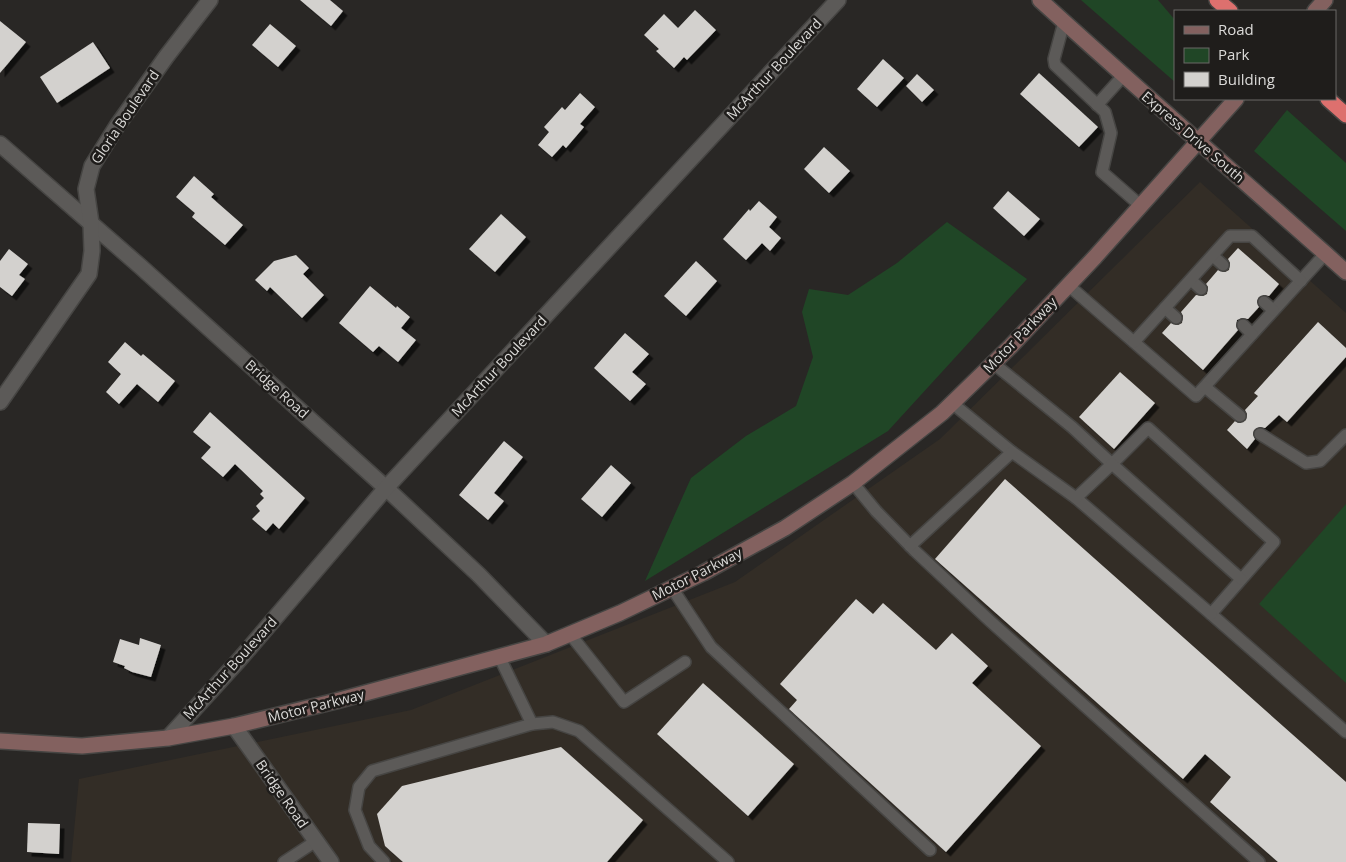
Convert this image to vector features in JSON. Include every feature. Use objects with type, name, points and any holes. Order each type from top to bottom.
[{"type":"highway","points":[[1217,0],[1229,10]]},
{"type":"highway","points":[[1329,100],[1346,115]]},
{"type":"main road","name":"Express Drive South","points":[[1040,0],[1123,76],[1346,272]]},
{"type":"main road","points":[[1316,10],[1325,0]]},
{"type":"main road","name":"Motor Parkway","points":[[0,740],[82,746],[168,738],[234,726],[500,658],[546,644],[703,573],[784,528],[853,483],[942,413],[1068,285],[1235,100]]},
{"type":"street","name":"Gloria Boulevard","points":[[0,402],[89,274],[92,251],[91,224],[86,189],[92,166],[117,126],[166,57],[210,0]]},
{"type":"street","name":"McArthur Boulevard","points":[[168,738],[240,659],[386,488],[838,0]]},
{"type":"street","name":"Bridge Road","points":[[0,144],[386,488],[479,575],[546,644]]},
{"type":"street","name":"Bridge Road","points":[[234,726],[331,862]]},
{"type":"lane","points":[[1064,22],[1054,59],[1055,65],[1105,112],[1111,133],[1102,172],[1140,206]]},
{"type":"lane","points":[[1097,104],[1123,76]]},
{"type":"lane","points":[[1134,342],[1230,236],[1252,236],[1300,281]]},
{"type":"lane","points":[[1068,285],[1196,396],[1205,386],[1221,358],[1252,334],[1325,254]]},
{"type":"lane","points":[[1213,256],[1223,265]]},
{"type":"lane","points":[[1191,280],[1201,289]]},
{"type":"lane","points":[[1264,302],[1273,310]]},
{"type":"lane","points":[[1165,308],[1176,318]]},
{"type":"lane","points":[[1243,325],[1252,334]]},
{"type":"lane","points":[[993,363],[1072,427],[1241,579]]},
{"type":"lane","points":[[1205,386],[1240,416]]},
{"type":"lane","points":[[952,403],[1012,452],[1076,498],[1346,732]]},
{"type":"lane","points":[[1076,498],[1148,428],[1274,542],[1211,614]]},
{"type":"lane","points":[[1260,434],[1306,463],[1320,461],[1346,435]]},
{"type":"lane","points":[[910,546],[1012,452]]},
{"type":"lane","points":[[853,483],[876,511],[910,546],[990,621],[1259,862]]},
{"type":"lane","points":[[672,588],[711,647],[930,850]]},
{"type":"lane","points":[[570,634],[624,702],[685,662]]},
{"type":"lane","points":[[500,658],[532,724]]},
{"type":"lane","points":[[384,862],[369,846],[355,810],[359,787],[372,771],[532,724],[553,722],[579,731],[728,862]]},
{"type":"lane","points":[[284,862],[316,841]]},
{"type":"shaded area","points":[[1200,182],[1346,313],[1346,862],[71,862],[79,779],[411,710],[735,582],[940,439]]},
{"type":"green space","points":[[1081,0],[1158,0],[1174,19],[1174,81]]},
{"type":"green space","points":[[1287,110],[1346,163],[1346,231],[1254,151]]},
{"type":"green space","points":[[947,222],[1027,279],[888,431],[645,581],[691,478],[746,436],[796,406],[813,357],[802,312],[809,289],[848,295],[897,263]]},
{"type":"green space","points":[[1346,504],[1346,683],[1259,604]]},
{"type":"building","points":[[300,0],[330,0],[343,11],[331,26]]},
{"type":"building","points":[[695,10],[716,30],[687,60],[684,57],[674,68],[656,51],[659,49],[644,35],[664,14],[678,28]]},
{"type":"building","points":[[0,21],[26,42],[0,73]]},
{"type":"building","points":[[270,24],[296,46],[278,67],[252,45]]},
{"type":"building","points":[[93,42],[110,68],[57,103],[40,77]]},
{"type":"building","points":[[883,59],[904,78],[877,107],[857,89]]},
{"type":"building","points":[[1039,73],[1098,127],[1079,147],[1020,94]]},
{"type":"building","points":[[917,74],[934,90],[922,102],[906,86]]},
{"type":"building","points":[[580,93],[595,107],[580,124],[584,127],[566,148],[563,145],[552,157],[538,145],[549,132],[544,127],[562,107],[565,110]]},
{"type":"building","points":[[824,147],[850,171],[829,193],[804,169]]},
{"type":"building","points":[[194,176],[214,194],[211,197],[243,225],[225,245],[192,217],[195,213],[176,197]]},
{"type":"building","points":[[1008,191],[1040,219],[1024,236],[993,208]]},
{"type":"building","points":[[759,201],[777,217],[769,227],[781,238],[770,251],[762,243],[746,260],[723,239],[749,209],[750,211]]},
{"type":"building","points":[[501,214],[526,237],[495,272],[469,249]]},
{"type":"building","points":[[1238,248],[1279,284],[1269,296],[1259,297],[1257,301],[1259,307],[1248,319],[1242,318],[1237,320],[1236,326],[1238,330],[1203,370],[1162,333],[1171,323],[1178,325],[1182,323],[1183,316],[1181,312],[1196,295],[1203,296],[1207,294],[1208,287],[1206,284],[1218,270],[1225,272],[1229,270],[1230,263],[1228,259]]},
{"type":"building","points":[[9,249],[28,264],[19,275],[25,279],[12,296],[0,287],[0,261]]},
{"type":"building","points":[[296,255],[309,268],[303,274],[324,295],[302,318],[270,287],[267,291],[255,280],[274,261]]},
{"type":"building","points":[[696,261],[717,281],[686,316],[664,296]]},
{"type":"building","points":[[370,286],[410,317],[401,328],[416,340],[398,362],[379,346],[373,352],[339,323]]},
{"type":"building","points":[[1318,322],[1346,348],[1346,357],[1287,422],[1279,415],[1265,428],[1260,427],[1254,430],[1255,439],[1247,449],[1227,430],[1235,421],[1239,423],[1246,420],[1247,414],[1245,410],[1258,396],[1254,393]]},
{"type":"building","points":[[625,333],[649,354],[632,372],[646,384],[630,401],[594,368]]},
{"type":"building","points":[[125,342],[141,356],[143,354],[175,381],[158,402],[137,384],[119,404],[106,392],[121,374],[108,362]]},
{"type":"building","points":[[1120,372],[1155,403],[1114,449],[1079,417]]},
{"type":"building","points":[[210,412],[305,498],[279,529],[273,523],[266,531],[252,519],[260,511],[256,506],[264,498],[260,494],[263,491],[235,464],[223,477],[201,458],[211,447],[193,432]]},
{"type":"building","points":[[504,441],[523,457],[494,493],[504,501],[488,520],[459,495]]},
{"type":"building","points":[[611,465],[631,483],[602,517],[581,499]]},
{"type":"building","points":[[1005,479],[1346,782],[1346,862],[1278,862],[1210,802],[1231,777],[1205,754],[1183,779],[935,559]]},
{"type":"building","points":[[856,599],[873,614],[883,603],[936,650],[952,633],[988,666],[972,683],[1041,746],[946,852],[789,709],[797,700],[780,684]]},
{"type":"building","points":[[140,638],[161,645],[151,677],[132,672],[124,668],[125,666],[113,662],[120,639],[139,645]]},
{"type":"building","points":[[703,683],[794,764],[748,816],[657,734]]},
{"type":"building","points":[[561,747],[643,820],[607,862],[403,862],[385,846],[377,814],[402,786]]},
{"type":"building","points":[[28,823],[60,824],[59,854],[27,852]]}]
